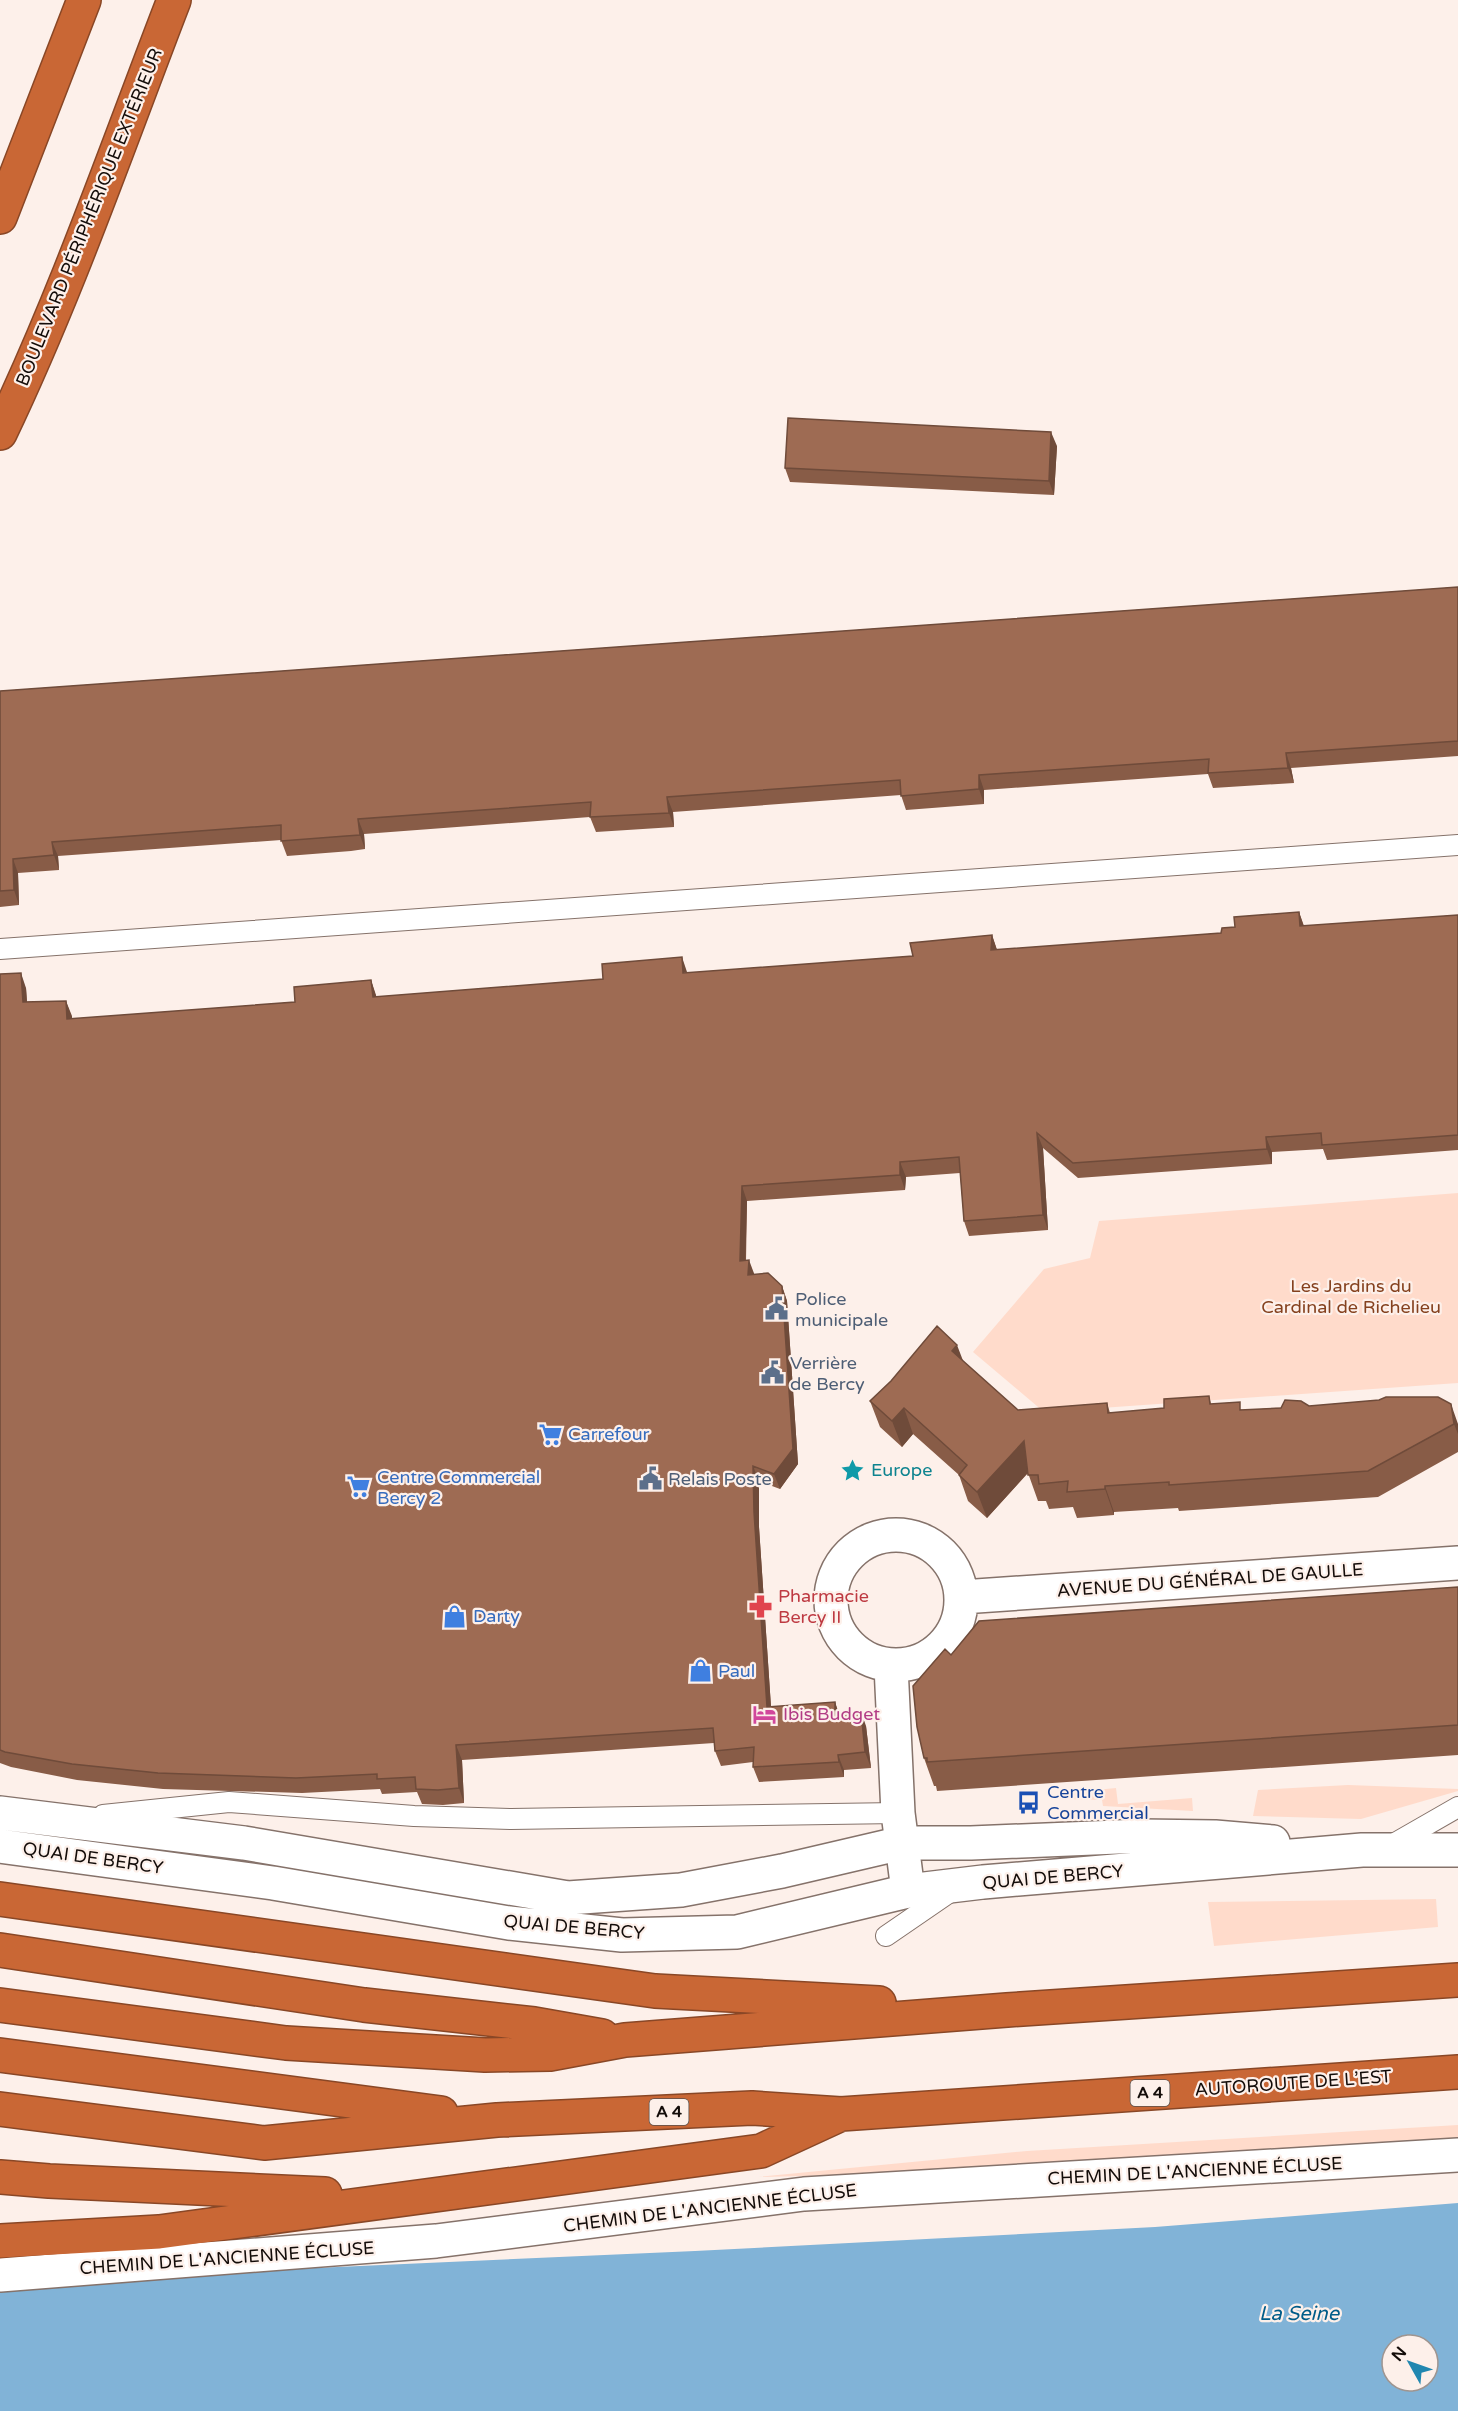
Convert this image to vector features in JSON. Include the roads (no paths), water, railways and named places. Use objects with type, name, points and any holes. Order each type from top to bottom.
[{"type":"highway","points":[[0,217],[84,0]]},
{"type":"highway","name":"BOULEVARD PÉRIPHÉRIQUE EXTÉRIEUR","points":[[0,433],[21,390],[66,280],[174,0]]},
{"type":"highway","points":[[0,1899],[655,1991],[1006,2010]]},
{"type":"highway","points":[[0,1950],[364,2005],[534,2024],[625,2040]]},
{"type":"highway","points":[[0,2005],[286,2043],[473,2054],[550,2054],[625,2040],[1006,2010],[1458,1980]]},
{"type":"highway","points":[[0,2055],[497,2120]]},
{"type":"highway","name":"AUTOROUTE DE L’EST","points":[[841,2114],[1458,2072]]},
{"type":"highway","name":"A 4","points":[[497,2120],[752,2108],[841,2114]]},
{"type":"highway","points":[[0,2109],[264,2143],[497,2120]]},
{"type":"highway","points":[[0,2241],[159,2232],[761,2151],[841,2114]]},
{"type":"highway","points":[[0,2177],[347,2195],[417,2196]]},
{"type":"main road","points":[[901,1534],[921,1539],[944,1554],[957,1573],[962,1597],[959,1622],[946,1644],[929,1657],[906,1666],[891,1666],[875,1662],[859,1654],[838,1631],[832,1612],[832,1587],[836,1571],[851,1551],[882,1536],[901,1534]]},
{"type":"main road","name":"AVENUE DU GÉNÉRAL DE GAULLE","points":[[962,1597],[1458,1563]]},
{"type":"main road","points":[[891,1666],[900,1828],[908,1891]]},
{"type":"main road","name":"QUAI DE BERCY","points":[[0,1813],[244,1844],[568,1898],[681,1890],[782,1871],[900,1828],[971,1843],[1141,1836],[1215,1837],[1373,1850],[1458,1850]]},
{"type":"main road","name":"QUAI DE BERCY","points":[[0,1846],[273,1883],[510,1923],[622,1935],[737,1932],[908,1891],[1373,1850]]},
{"type":"main road","name":"CHEMIN DE L'ANCIENNE ÉCLUSE","points":[[0,2275],[436,2241],[804,2194],[1458,2155]]},
{"type":"lane","points":[[0,949],[1458,845]]},
{"type":"lane","points":[[56,1820],[229,1803],[414,1816],[900,1828]]},
{"type":"lane","points":[[1373,1850],[1458,1807]]},
{"type":"lane","points":[[886,1936],[962,1885]]},
{"type":"water","name":"La Seine","points":[[1458,2203],[1458,2411],[0,2411],[0,2282],[695,2251],[1155,2227]]},
{"type":"place","name":"Police municipale","points":[[777,1309]]},
{"type":"place","name":"Verrière de Bercy","points":[[772,1373]]},
{"type":"place","name":"Carrefour","points":[[550,1434]]},
{"type":"place","name":"Europe","points":[[853,1470]]},
{"type":"place","name":"Relais Poste","points":[[650,1479]]},
{"type":"place","name":"Centre Commercial Bercy 2","points":[[359,1487]]},
{"type":"place","name":"Pharmacie Bercy II","points":[[760,1606]]},
{"type":"place","name":"Darty","points":[[455,1616]]},
{"type":"place","name":"Paul","points":[[700,1671]]},
{"type":"place","name":"Ibis Budget","points":[[765,1714]]},
{"type":"place","name":"Centre Commercial","points":[[1029,1802]]},
{"type":"park label","name":"Les Jardins du Cardinal de Richelieu","points":[[1351,1296]]}]
